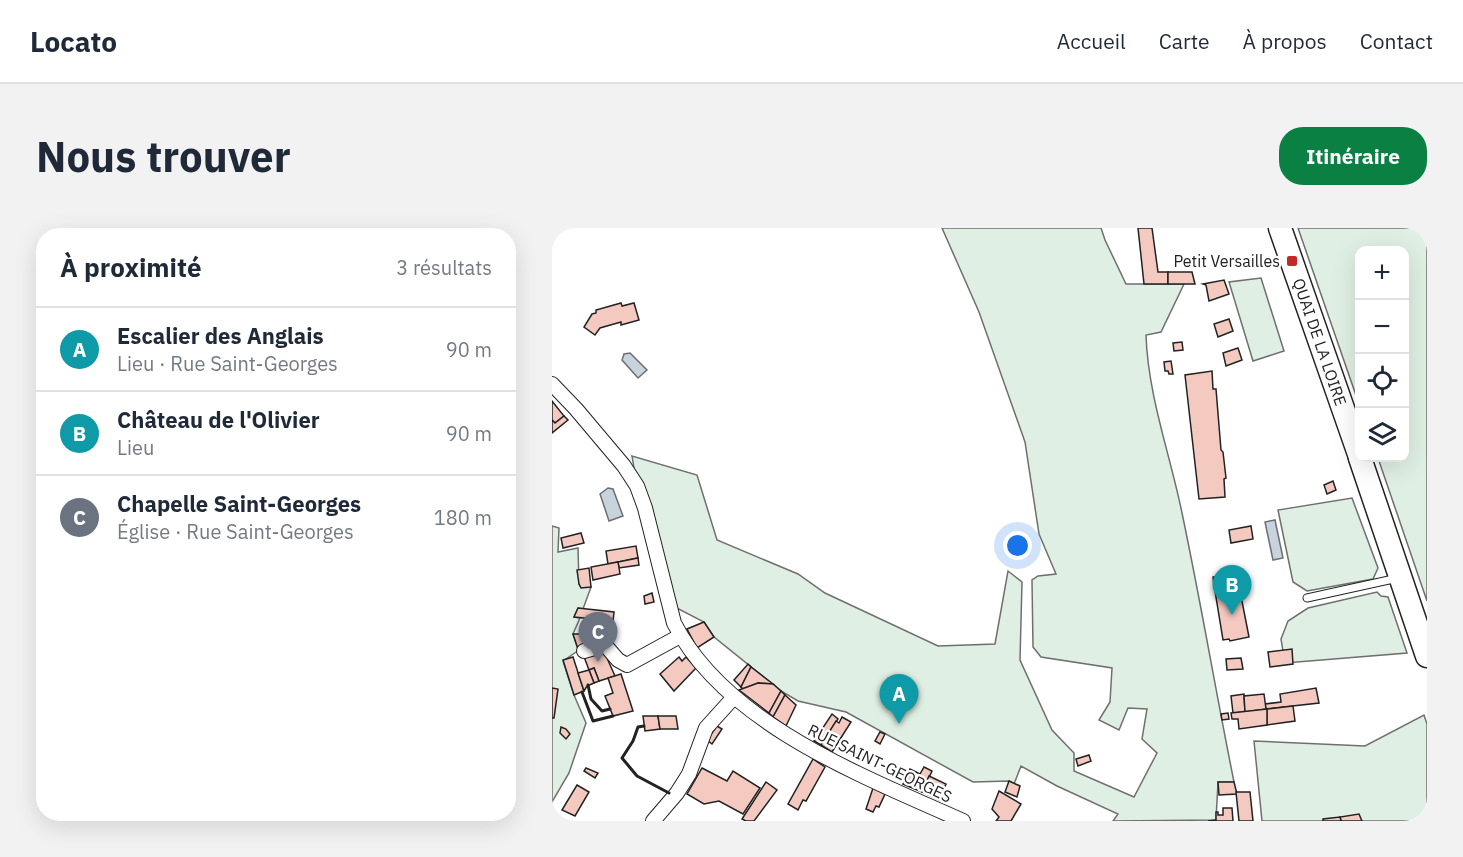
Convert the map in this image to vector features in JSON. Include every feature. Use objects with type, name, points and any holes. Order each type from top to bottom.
[{"type":"main road","name":"QUAI DE LA LOIRE","points":[[1281,228],[1355,443]]},
{"type":"main road","name":"QUAI DE LA LOIRE","points":[[1362,462],[1427,656]]},
{"type":"street","name":"RUE SAINT-GEORGES","points":[[552,384],[619,460],[637,486],[645,508],[674,623],[680,636],[734,697],[778,729],[827,759],[963,821]]},
{"type":"street","points":[[584,651],[605,645],[618,660],[627,665],[680,636]]},
{"type":"street","points":[[653,821],[677,794],[689,774],[706,728],[734,697]]},
{"type":"lane","points":[[1306,598],[1400,578]]},
{"type":"green space","points":[[942,228],[1101,228],[1126,284],[1184,284],[1161,332],[1146,335],[1155,403],[1196,580],[1234,782],[1218,782],[1216,820],[1113,821],[1118,814],[1057,786],[1021,766],[1014,784],[1009,781],[973,782],[846,712],[798,701],[781,691],[714,637],[704,622],[667,603],[637,486],[632,456],[697,475],[717,540],[798,574],[825,593],[938,646],[995,644],[1008,571],[1022,582],[1020,660],[1052,730],[1074,753],[1074,771],[1134,797],[1157,753],[1142,739],[1147,709],[1128,708],[1119,730],[1099,720],[1110,702],[1112,668],[1041,657],[1033,647],[1032,580],[1038,576],[1056,574],[1039,534],[1025,442],[979,312]]},
{"type":"green space","points":[[1298,228],[1427,228],[1427,601],[1379,462],[1409,462],[1409,246],[1355,246],[1355,392]]},
{"type":"green space","points":[[1261,278],[1284,351],[1253,361],[1229,282]]},
{"type":"green space","points":[[1352,498],[1378,568],[1373,579],[1307,591],[1293,582],[1278,510]]},
{"type":"green space","points":[[552,526],[559,528],[558,552],[578,548],[579,584],[581,587],[591,587],[583,609],[578,608],[574,617],[580,618],[573,634],[578,649],[582,648],[563,661],[586,723],[569,773],[552,802]]},
{"type":"green space","points":[[1377,592],[1381,596],[1388,597],[1407,653],[1285,663],[1281,639],[1288,621],[1308,608]]},
{"type":"green space","points":[[1424,715],[1427,724],[1427,821],[1262,821],[1254,741],[1365,746]]},
{"type":"shaded area","points":[[630,353],[647,370],[638,378],[622,360],[624,354]]},
{"type":"shaded area","points":[[608,488],[613,489],[623,516],[609,521],[600,494]]},
{"type":"shaded area","points":[[1275,520],[1283,558],[1273,560],[1265,522]]},
{"type":"building","points":[[1138,228],[1152,228],[1158,272],[1168,272],[1168,284],[1144,284]]},
{"type":"building","points":[[1168,272],[1192,272],[1195,284],[1168,284]]},
{"type":"building","points":[[1224,280],[1229,294],[1209,301],[1206,285],[1203,284]]},
{"type":"building","points":[[621,303],[622,306],[634,303],[639,320],[600,328],[595,335],[584,327],[596,310]]},
{"type":"building","points":[[1229,319],[1233,331],[1218,337],[1214,324]]},
{"type":"building","points":[[1182,342],[1183,350],[1174,351],[1173,343]]},
{"type":"building","points":[[1238,348],[1242,360],[1226,366],[1223,353]]},
{"type":"building","points":[[1171,361],[1173,374],[1169,374],[1165,371],[1164,362]]},
{"type":"building","points":[[1212,371],[1226,478],[1224,479],[1225,497],[1199,499],[1185,375]]},
{"type":"building","points":[[552,401],[564,416],[555,423],[552,420]]},
{"type":"building","points":[[564,416],[568,420],[552,433],[552,420],[555,423]]},
{"type":"building","points":[[1333,481],[1336,490],[1327,494],[1324,485]]},
{"type":"building","points":[[1251,526],[1253,539],[1231,543],[1229,530]]},
{"type":"building","points":[[581,533],[584,543],[563,548],[561,538]]},
{"type":"building","points":[[636,546],[638,558],[608,564],[606,551]]},
{"type":"building","points":[[638,558],[639,565],[619,568],[618,562]]},
{"type":"building","points":[[618,562],[620,574],[593,580],[591,567]]},
{"type":"building","points":[[589,568],[591,587],[581,588],[577,570]]},
{"type":"building","points":[[1218,576],[1220,585],[1214,586],[1213,577]]},
{"type":"building","points":[[1239,586],[1249,637],[1223,640],[1215,591]]},
{"type":"building","points":[[652,593],[654,602],[645,604],[644,596]]},
{"type":"building","points":[[578,608],[614,612],[613,621],[574,617]]},
{"type":"building","points":[[704,622],[714,637],[697,648],[687,629]]},
{"type":"building","points":[[573,634],[594,634],[600,644],[578,649]]},
{"type":"building","points":[[602,647],[615,676],[599,681],[594,668],[589,670],[583,654]]},
{"type":"building","points":[[1292,649],[1293,664],[1270,667],[1268,652]]},
{"type":"building","points":[[573,657],[584,691],[574,695],[563,660]]},
{"type":"building","points":[[679,657],[682,661],[686,657],[696,668],[674,691],[660,674]]},
{"type":"building","points":[[1241,658],[1243,669],[1227,670],[1226,659]]},
{"type":"building","points":[[748,664],[751,667],[741,687],[734,680]]},
{"type":"building","points":[[751,667],[773,684],[758,683],[743,689],[741,687]]},
{"type":"building","points":[[594,668],[599,681],[594,683],[589,670]]},
{"type":"building","points":[[589,670],[594,683],[587,686],[584,691],[578,673]]},
{"type":"building","points":[[621,674],[633,711],[613,716],[605,696],[613,693],[608,678]]},
{"type":"building","points":[[758,683],[773,684],[781,691],[769,713],[739,690]]},
{"type":"building","points":[[552,688],[558,689],[554,718],[552,718]]},
{"type":"building","points":[[1316,688],[1319,703],[1266,709],[1265,704],[1281,702],[1280,694]]},
{"type":"building","points":[[781,691],[785,695],[773,717],[769,713]]},
{"type":"building","points":[[1244,694],[1245,712],[1233,713],[1231,696]]},
{"type":"building","points":[[1264,694],[1266,709],[1245,712],[1244,696]]},
{"type":"building","points":[[785,695],[796,705],[786,726],[773,717]]},
{"type":"building","points":[[1293,706],[1295,721],[1267,725],[1267,709]]},
{"type":"building","points":[[1267,709],[1267,725],[1239,729],[1238,719],[1232,719],[1231,713]]},
{"type":"building","points":[[1228,713],[1229,719],[1222,720],[1221,714]]},
{"type":"building","points":[[832,714],[838,719],[821,745],[814,741]]},
{"type":"building","points":[[643,716],[658,716],[660,729],[645,731]]},
{"type":"building","points":[[658,716],[676,716],[678,729],[660,729]]},
{"type":"building","points":[[842,717],[851,722],[832,752],[821,745],[836,721],[839,723]]},
{"type":"building","points":[[717,726],[722,729],[712,744],[707,740]]},
{"type":"building","points":[[561,727],[570,734],[566,739],[560,733]]},
{"type":"building","points":[[880,732],[885,734],[880,744],[875,741]]},
{"type":"building","points":[[1089,755],[1091,761],[1078,766],[1076,759]]},
{"type":"building","points":[[813,759],[825,767],[806,801],[803,800],[798,810],[788,804]]},
{"type":"building","points":[[924,767],[932,771],[922,792],[903,784],[910,769],[920,774]]},
{"type":"building","points":[[586,768],[598,773],[595,778],[584,771]]},
{"type":"building","points":[[702,768],[727,781],[733,771],[760,788],[743,814],[719,801],[704,804],[687,794]]},
{"type":"building","points":[[929,776],[946,784],[939,800],[922,792]]},
{"type":"building","points":[[1009,781],[1020,786],[1017,797],[1005,792]]},
{"type":"building","points":[[766,782],[777,790],[754,821],[742,819]]},
{"type":"building","points":[[1218,782],[1234,782],[1237,794],[1219,795]]},
{"type":"building","points":[[577,785],[589,792],[575,816],[562,810]]},
{"type":"building","points":[[873,788],[885,794],[879,807],[876,806],[873,812],[866,809]]},
{"type":"building","points":[[999,791],[1021,804],[1011,821],[996,821],[999,817],[992,809]]},
{"type":"building","points":[[1236,792],[1250,792],[1253,821],[1239,821]]},
{"type":"building","points":[[1223,808],[1232,808],[1233,821],[1208,821],[1216,820],[1216,812],[1218,815],[1223,815]]},
{"type":"building","points":[[1359,814],[1362,821],[1341,821],[1340,817]]},
{"type":"building","points":[[1340,817],[1341,821],[1323,821],[1323,819]]},
{"type":"wall","points":[[588,685],[591,699],[602,711],[610,709]]},
{"type":"wall","points":[[582,692],[593,721],[613,716]]},
{"type":"wall","points":[[644,726],[638,727],[633,741],[622,758],[637,776],[669,793]]},
{"type":"place","name":"Petit Versailles","points":[[1292,261]]},
{"type":"place","name":"Château de l'Olivier","points":[[1232,615]]},
{"type":"place","name":"Chapelle Saint-Georges","points":[[598,662]]},
{"type":"place","name":"Escalier des Anglais","points":[[899,724]]}]
